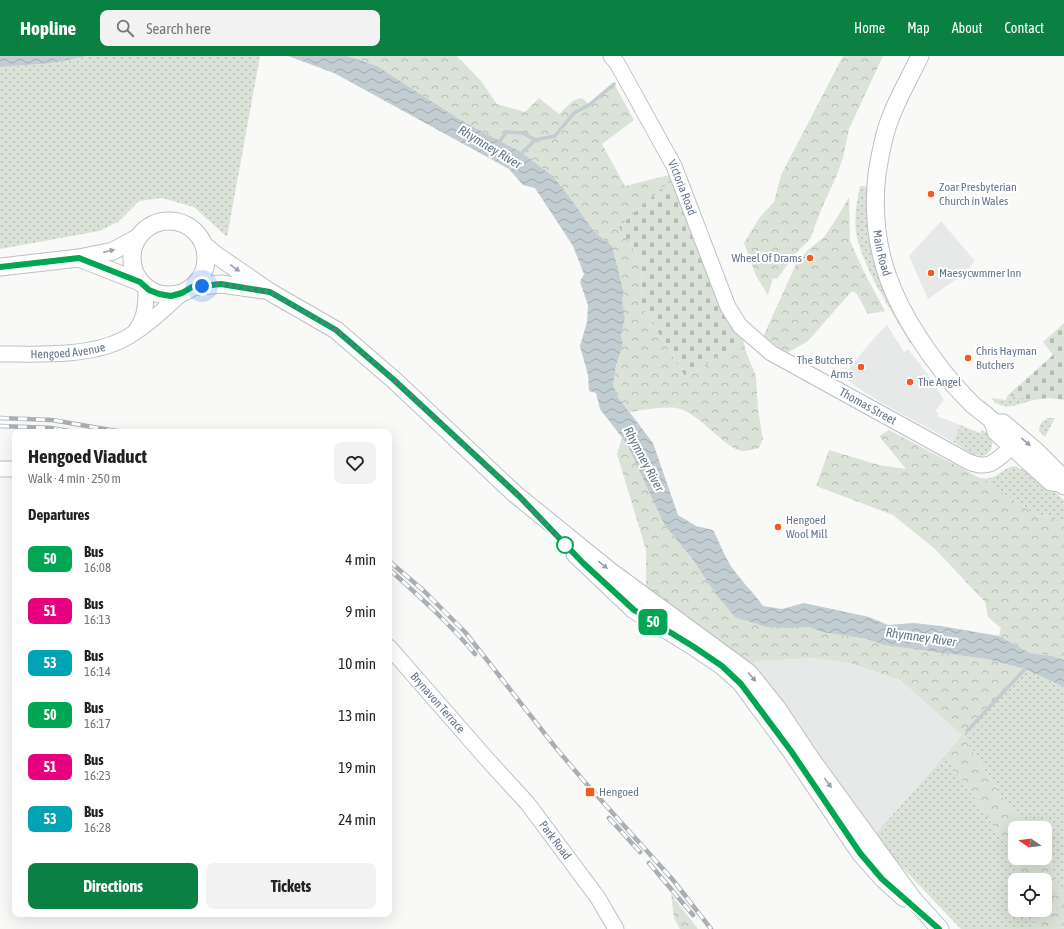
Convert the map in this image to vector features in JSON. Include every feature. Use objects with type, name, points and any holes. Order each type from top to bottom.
[{"type":"main road","name":"Main Road","points":[[920,56],[890,119],[879,161],[875,217],[881,258],[901,309],[922,344],[957,389],[993,422],[996,432],[1006,447],[1051,482],[1062,485]]},
{"type":"main road","points":[[143,285],[134,272],[131,261],[132,249],[137,238],[145,229],[155,223],[167,220],[190,226],[198,234],[204,245],[206,256],[205,268],[200,279],[187,290]]},
{"type":"main road","points":[[0,267],[79,258],[113,251],[137,238]]},
{"type":"main road","points":[[204,245],[270,292],[336,330],[394,380],[519,496],[615,575],[749,673],[777,708],[811,759],[913,899],[939,929]]},
{"type":"main road","points":[[79,258],[143,285],[159,294],[171,296],[187,290],[221,284],[270,292]]},
{"type":"main road","name":"Main Road","points":[[993,422],[1003,423],[1036,451],[1058,473],[1062,485]]},
{"type":"street","name":"Victoria Road","points":[[611,56],[617,63],[674,166],[728,307],[740,326]]},
{"type":"street","points":[[133,334],[142,323],[146,302],[143,285]]},
{"type":"street","name":"Hengoed Avenue","points":[[0,354],[50,354],[106,346],[133,334],[157,316],[187,290]]},
{"type":"street","name":"Thomas Street","points":[[740,326],[771,353],[969,462],[978,466],[986,466],[992,463],[1006,447]]},
{"type":"street","points":[[0,469],[12,469]]},
{"type":"street","name":"Brynavon Terrace","points":[[392,650],[486,758]]},
{"type":"street","name":"Park Road","points":[[486,758],[528,804],[598,898],[616,929]]},
{"type":"shaded area","points":[[941,221],[975,261],[965,273],[928,299],[909,256]]},
{"type":"shaded area","points":[[887,325],[904,352],[908,349],[929,376],[944,400],[935,411],[939,414],[937,416],[960,425],[953,442],[880,402],[843,376],[869,344]]},
{"type":"shaded area","points":[[815,658],[850,663],[900,680],[962,735],[873,837],[747,666],[756,661]]},
{"type":"green space","points":[[88,56],[260,56],[227,237],[194,207],[162,198],[139,201],[118,222],[99,231],[0,249],[0,67],[53,63]]},
{"type":"green space","points":[[347,56],[457,56],[481,81],[497,104],[525,112],[539,98],[559,114],[574,100],[582,98],[589,104],[614,84],[634,120],[602,144],[625,186],[669,175],[671,180],[619,227],[641,261],[642,306],[686,378],[743,339],[746,352],[756,376],[758,410],[763,439],[759,448],[745,451],[736,449],[694,416],[676,408],[646,409],[630,412],[618,397],[613,385],[616,366],[623,344],[621,335],[625,318],[622,300],[624,293],[612,246],[593,230],[553,176],[521,152],[459,119],[377,66]]},
{"type":"green space","points":[[843,56],[883,56],[849,129],[843,158],[810,239],[796,253],[777,279],[773,278],[768,295],[756,276],[744,243],[760,217],[774,202],[781,175]]},
{"type":"green space","points":[[671,180],[700,246],[726,312],[743,339],[686,378],[642,306],[641,261],[619,227]]},
{"type":"green space","points":[[860,186],[868,187],[867,212],[869,237],[877,273],[912,342],[910,343],[878,289],[859,246],[855,221]]},
{"type":"green space","points":[[849,197],[850,241],[865,274],[885,311],[868,314],[857,294],[852,291],[808,341],[787,353],[763,337],[797,262],[808,250],[824,237]]},
{"type":"green space","points":[[1064,323],[1064,400],[1048,398],[1033,400],[1008,395],[1053,355],[1043,342]]},
{"type":"green space","points":[[1008,395],[1033,400],[1011,406],[1002,406],[997,404],[991,398],[1006,400]]},
{"type":"green space","points":[[1048,418],[1055,418],[1045,437],[1039,429],[1041,423]]},
{"type":"green space","points":[[960,425],[980,433],[982,430],[990,436],[992,445],[990,451],[985,455],[978,456],[953,442]]},
{"type":"green space","points":[[889,430],[978,477],[1038,516],[1051,515],[1064,525],[1064,660],[1052,656],[1030,653],[999,636],[1001,628],[988,617],[985,602],[935,549],[893,515],[816,486],[829,450],[879,465],[906,469],[879,436]]},
{"type":"green space","points":[[622,438],[627,444],[642,474],[665,526],[691,557],[715,593],[795,628],[811,627],[821,632],[867,639],[885,645],[987,659],[1025,669],[962,735],[900,680],[850,663],[815,658],[756,661],[747,666],[706,631],[646,593],[646,550],[617,454]]},
{"type":"green space","points":[[1013,466],[1025,471],[1041,485],[1043,482],[1064,500],[1064,525],[1051,515],[1038,516],[978,478],[984,479],[993,477]]},
{"type":"green space","points":[[1025,669],[1064,687],[1064,899],[1051,865],[1052,821],[1021,821],[1010,809],[962,735]]},
{"type":"green space","points":[[962,735],[1010,809],[1021,821],[1008,821],[1008,847],[945,755]]},
{"type":"green space","points":[[945,755],[1008,847],[1008,865],[1015,865],[1016,873],[1008,873],[1008,917],[1031,917],[1039,929],[961,929],[873,837]]},
{"type":"green space","points":[[1015,865],[1051,865],[1064,899],[1064,929],[1039,929],[1031,917],[1052,917],[1052,873],[1016,873]]},
{"type":"green space","points":[[671,894],[698,929],[680,929],[674,918]]},
{"type":"water","points":[[0,56],[88,56],[53,63],[0,67]]},
{"type":"water","name":"Rhymney River","points":[[288,56],[347,56],[377,66],[459,119],[521,152],[553,176],[593,230],[612,246],[624,293],[622,300],[625,318],[621,335],[623,344],[616,366],[613,385],[618,397],[653,443],[678,515],[696,526],[713,530],[730,565],[763,606],[782,609],[804,603],[869,617],[888,625],[914,623],[999,636],[1030,653],[1052,656],[1064,660],[1064,687],[1025,669],[987,659],[884,645],[867,639],[821,632],[811,627],[766,627],[735,617],[715,593],[691,557],[665,526],[627,444],[600,409],[596,393],[589,391],[588,375],[580,346],[587,322],[588,305],[580,282],[584,274],[573,246],[535,188],[523,185],[509,169],[334,73]]},
{"type":"waterway","name":"Rhymney River","points":[[520,155],[535,140],[555,136],[574,113],[589,105],[614,84]]},
{"type":"waterway","name":"Rhymney River","points":[[499,142],[507,132],[523,133],[535,140]]},
{"type":"waterway","points":[[967,731],[1025,669]]},
{"type":"railway","points":[[0,418],[52,420],[104,429]]},
{"type":"railway","points":[[0,426],[57,429]]},
{"type":"railway","points":[[392,564],[424,591],[465,632],[556,748],[673,880],[711,929]]},
{"type":"railway","points":[[392,572],[423,600],[475,654]]},
{"type":"railway","points":[[609,818],[640,852]]},
{"type":"railway","points":[[649,863],[693,915]]},
{"type":"bus line","name":"50","points":[[0,267],[79,258],[140,282],[149,290],[159,294],[171,296],[182,293],[192,287],[221,284],[270,292],[336,330],[394,380],[515,494],[519,496],[583,563],[634,610],[722,666],[741,684],[791,751],[860,853],[882,879],[939,929]]},
{"type":"place","name":"Zoar Presbyterian Church in Wales","points":[[931,194]]},
{"type":"place","name":"Wheel Of Drams","points":[[810,258]]},
{"type":"place","name":"Maesycwmmer Inn","points":[[931,273]]},
{"type":"place","name":"Chris Hayman Butchers","points":[[968,358]]},
{"type":"place","name":"The Butchers Arms","points":[[861,367]]},
{"type":"place","name":"The Angel","points":[[910,382]]},
{"type":"place","name":"Hengoed Wool Mill","points":[[778,527]]},
{"type":"place","name":"Hengoed","points":[[590,792]]},
{"type":"route","points":[[202,286],[221,284],[270,292],[336,330],[394,380],[515,494],[519,496],[565,545]]}]
